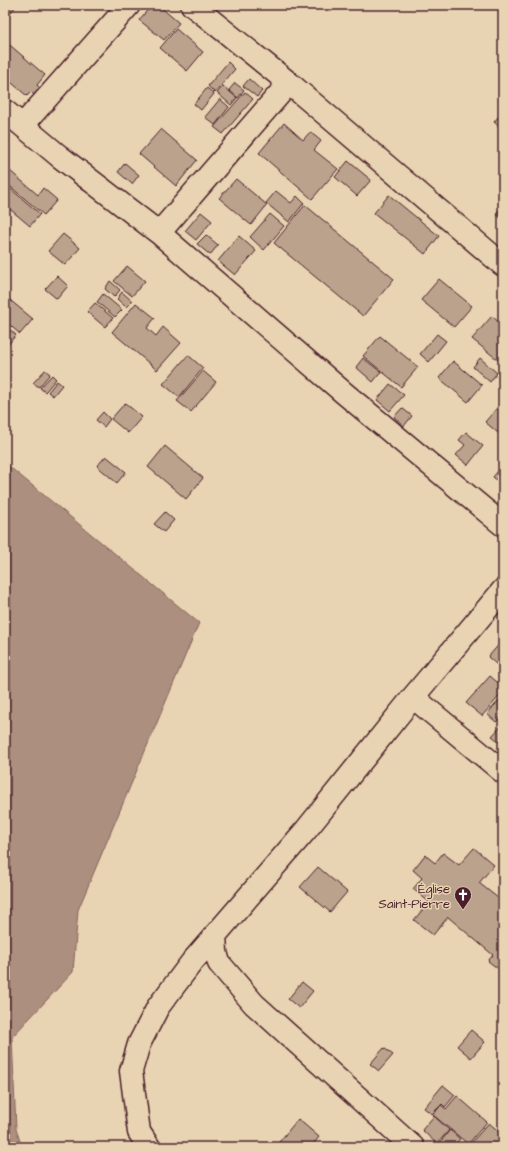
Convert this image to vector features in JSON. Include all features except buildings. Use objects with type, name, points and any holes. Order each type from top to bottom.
[{"type":"street","points":[[22,125],[128,5]]},
{"type":"street","points":[[192,5],[289,83],[503,265]]},
{"type":"street","points":[[159,233],[289,83]]},
{"type":"street","points":[[5,111],[59,156],[159,233],[344,393],[501,519]]},
{"type":"street","points":[[149,1147],[139,1132],[131,1071],[139,1044],[158,1007],[192,962],[306,830],[413,697],[503,590]]},
{"type":"street","points":[[413,697],[503,772]]},
{"type":"street","points":[[216,935],[216,952],[219,963],[254,1004],[413,1147]]},
{"type":"shaded area","points":[[5,463],[199,623],[78,910],[73,972],[12,1037],[16,1129],[22,1147],[5,1147]]},
{"type":"place","name":"Église Saint-Pierre","points":[[463,910]]}]
